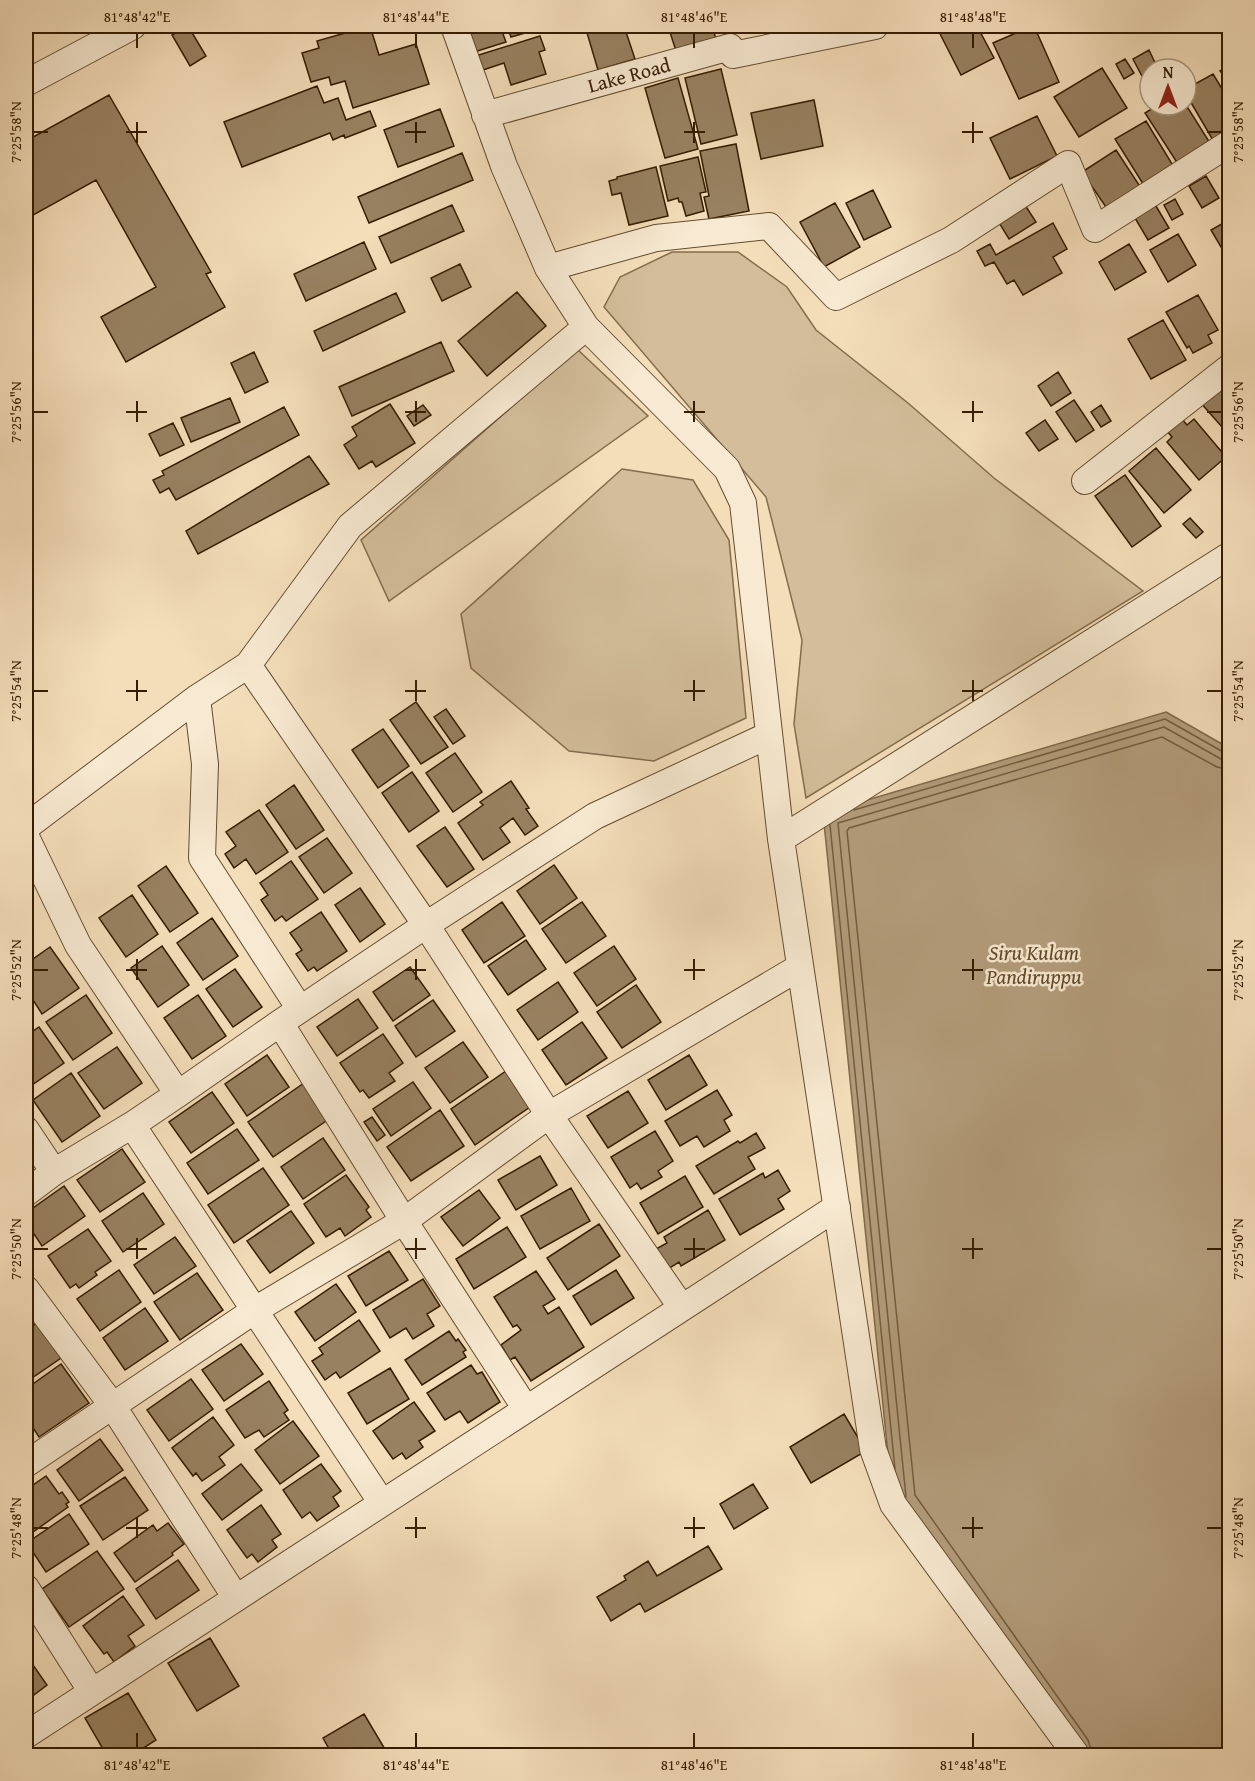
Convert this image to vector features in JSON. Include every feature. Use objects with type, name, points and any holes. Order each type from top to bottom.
[{"type":"street","points":[[26,82],[132,26]]},
{"type":"street","points":[[454,26],[504,166],[548,268],[586,327],[727,469],[743,502],[781,839],[873,1449],[893,1504],[1077,1755]]},
{"type":"street","name":"Lake Road","points":[[485,115],[727,36],[733,55],[875,26]]},
{"type":"street","points":[[548,268],[656,238],[769,226],[836,297],[951,240],[1068,164],[1095,229],[1230,143]]},
{"type":"street","points":[[26,827],[197,698],[248,665],[350,526],[586,327]]},
{"type":"street","points":[[1085,482],[1230,367]]},
{"type":"street","points":[[781,839],[1230,555]]},
{"type":"street","points":[[248,665],[426,925],[549,1115],[682,1308]]},
{"type":"street","points":[[197,698],[205,764],[202,858],[404,1221],[526,1409]]},
{"type":"street","points":[[26,1193],[54,1172],[132,1125],[426,925],[595,816],[769,735]]},
{"type":"street","points":[[26,837],[78,945],[178,1094]]},
{"type":"street","points":[[26,1464],[255,1310],[404,1221],[549,1115],[800,967]]},
{"type":"street","points":[[132,1125],[382,1503]]},
{"type":"street","points":[[26,1130],[54,1172]]},
{"type":"street","points":[[26,1735],[837,1208]]},
{"type":"street","points":[[26,1289],[112,1405],[236,1598]]},
{"type":"street","points":[[26,1588],[92,1692]]},
{"type":"shaded area","points":[[672,252],[738,252],[787,287],[816,330],[908,403],[994,478],[1143,591],[806,798],[794,724],[802,640],[766,497],[604,307],[620,277]]},
{"type":"shaded area","points":[[577,349],[648,416],[389,601],[361,540]]},
{"type":"shaded area","points":[[622,469],[693,480],[729,540],[746,718],[654,761],[569,751],[471,668],[461,614]]},
{"type":"water","name":"Siru Kulam Pandiruppu","points":[[1166,712],[1229,748],[1229,1755],[1072,1755],[893,1504],[823,813]]},
{"type":"building","points":[[188,26],[206,56],[190,66],[172,35]]},
{"type":"building","points":[[370,26],[379,55],[416,44],[429,84],[353,108],[345,81],[331,85],[329,77],[311,82],[302,53],[319,48],[317,41]]},
{"type":"building","points":[[474,26],[500,26],[506,42],[471,53],[464,29]]},
{"type":"building","points":[[507,26],[530,26],[532,31],[511,37]]},
{"type":"building","points":[[585,26],[624,26],[635,59],[598,70]]},
{"type":"building","points":[[668,26],[712,26],[717,42],[677,54]]},
{"type":"building","points":[[977,26],[994,58],[961,75],[937,28]]},
{"type":"building","points":[[1034,26],[1059,82],[1019,99],[993,43]]},
{"type":"building","points":[[540,36],[545,50],[539,52],[546,74],[511,85],[504,63],[474,73],[469,58]]},
{"type":"building","points":[[1149,50],[1152,57],[1138,57],[1138,69],[1133,59]]},
{"type":"building","points":[[1125,59],[1134,73],[1124,79],[1116,64]]},
{"type":"building","points":[[1230,64],[1230,85],[1220,71]]},
{"type":"building","points":[[1102,68],[1127,108],[1079,137],[1054,97]]},
{"type":"building","points":[[721,69],[737,135],[701,144],[685,78]]},
{"type":"building","points":[[1213,74],[1230,102],[1230,133],[1214,142],[1198,115],[1198,82]]},
{"type":"building","points":[[678,78],[698,149],[665,158],[645,88]]},
{"type":"building","points":[[317,86],[324,103],[338,98],[346,120],[370,111],[376,126],[345,138],[344,135],[333,140],[330,133],[242,167],[224,122]]},
{"type":"building","points":[[109,95],[211,272],[206,274],[225,307],[126,362],[101,317],[156,287],[96,180],[26,219],[26,141]]},
{"type":"building","points":[[814,100],[823,146],[761,159],[751,113]]},
{"type":"building","points":[[440,109],[454,146],[398,167],[384,130]]},
{"type":"building","points":[[1037,116],[1057,156],[1010,179],[990,138]]},
{"type":"building","points":[[1148,117],[1194,117],[1210,143],[1178,164]]},
{"type":"building","points":[[1146,121],[1175,169],[1145,187],[1115,139]]},
{"type":"building","points":[[736,144],[749,211],[709,219],[704,197],[709,196],[700,151]]},
{"type":"building","points":[[1116,150],[1141,188],[1108,210],[1082,172]]},
{"type":"building","points":[[462,153],[473,180],[369,223],[358,197]]},
{"type":"building","points":[[698,157],[706,192],[700,193],[704,211],[686,216],[682,202],[679,202],[678,198],[668,201],[660,166]]},
{"type":"building","points":[[656,167],[668,216],[629,225],[621,193],[612,195],[609,181]]},
{"type":"building","points":[[1206,176],[1219,198],[1202,208],[1189,186]]},
{"type":"building","points":[[873,190],[891,227],[864,240],[846,203]]},
{"type":"building","points":[[1175,199],[1183,214],[1172,220],[1164,205]]},
{"type":"building","points":[[1153,201],[1169,228],[1148,240],[1132,213]]},
{"type":"building","points":[[835,203],[860,247],[824,267],[800,222]]},
{"type":"building","points":[[452,205],[464,231],[391,263],[379,237]]},
{"type":"building","points":[[1025,205],[1036,222],[1009,239],[998,221]]},
{"type":"building","points":[[1227,221],[1230,225],[1230,249],[1224,252],[1211,230]]},
{"type":"building","points":[[1053,223],[1067,249],[1053,257],[1062,273],[1023,295],[1014,280],[1007,284],[994,262],[985,266],[977,251],[990,244],[996,255]]},
{"type":"building","points":[[1178,234],[1196,265],[1168,282],[1150,250]]},
{"type":"building","points":[[364,242],[376,269],[306,301],[294,274]]},
{"type":"building","points":[[1129,244],[1146,272],[1115,290],[1099,262]]},
{"type":"building","points":[[460,264],[471,287],[442,301],[431,278]]},
{"type":"building","points":[[517,292],[546,326],[487,376],[458,341]]},
{"type":"building","points":[[396,293],[405,312],[323,351],[314,331]]},
{"type":"building","points":[[1198,295],[1218,330],[1208,335],[1212,343],[1193,353],[1189,346],[1187,348],[1166,312]]},
{"type":"building","points":[[1163,320],[1186,360],[1151,379],[1128,339]]},
{"type":"building","points":[[441,342],[454,371],[352,416],[339,387]]},
{"type":"building","points":[[254,352],[268,382],[245,393],[231,363]]},
{"type":"building","points":[[1058,372],[1071,393],[1051,406],[1038,386]]},
{"type":"building","points":[[1230,377],[1230,436],[1200,402]]},
{"type":"building","points":[[230,398],[240,422],[191,442],[181,418]]},
{"type":"building","points":[[1074,400],[1094,430],[1076,442],[1056,412]]},
{"type":"building","points":[[390,404],[415,443],[376,467],[372,461],[359,469],[344,445],[357,436],[352,427]]},
{"type":"building","points":[[423,405],[431,415],[414,426],[407,416]]},
{"type":"building","points":[[1101,405],[1111,421],[1101,427],[1091,412]]},
{"type":"building","points":[[284,407],[299,435],[176,500],[169,488],[160,493],[153,480],[164,475],[162,471]]},
{"type":"building","points":[[1181,418],[1187,425],[1194,419],[1226,457],[1199,480],[1167,442],[1172,437],[1166,430]]},
{"type":"building","points":[[1045,420],[1058,439],[1039,451],[1026,433]]},
{"type":"building","points":[[173,423],[184,445],[160,456],[149,434]]},
{"type":"building","points":[[1156,448],[1191,490],[1164,513],[1129,471]]},
{"type":"building","points":[[309,456],[329,484],[198,554],[186,531]]},
{"type":"building","points":[[1125,475],[1161,526],[1132,547],[1095,496]]},
{"type":"building","points":[[1190,518],[1203,532],[1196,538],[1183,524]]},
{"type":"building","points":[[416,702],[448,747],[421,764],[390,720]]},
{"type":"building","points":[[446,709],[465,736],[453,744],[434,717]]},
{"type":"building","points":[[383,729],[409,766],[378,788],[352,750]]},
{"type":"building","points":[[455,753],[482,792],[453,812],[426,773]]},
{"type":"building","points":[[412,772],[439,811],[409,832],[382,793]]},
{"type":"building","points":[[511,781],[538,826],[525,835],[513,818],[500,828],[510,842],[483,860],[458,823],[483,805],[480,802]]},
{"type":"building","points":[[294,785],[324,830],[296,849],[266,805]]},
{"type":"building","points":[[259,810],[288,852],[256,874],[246,859],[234,868],[225,854],[236,846],[226,832]]},
{"type":"building","points":[[445,827],[474,869],[447,887],[417,846]]},
{"type":"building","points":[[327,838],[352,873],[324,893],[299,857]]},
{"type":"building","points":[[291,861],[318,899],[286,921],[282,916],[275,921],[261,900],[268,895],[260,883]]},
{"type":"building","points":[[554,865],[577,898],[540,924],[517,891]]},
{"type":"building","points":[[166,866],[198,913],[170,932],[138,886]]},
{"type":"building","points":[[360,888],[385,924],[360,942],[335,905]]},
{"type":"building","points":[[132,895],[158,934],[126,957],[99,918]]},
{"type":"building","points":[[502,902],[525,936],[484,963],[462,930]]},
{"type":"building","points":[[582,902],[606,936],[566,963],[542,929]]},
{"type":"building","points":[[321,912],[347,951],[317,971],[314,967],[308,971],[296,954],[302,950],[290,933]]},
{"type":"building","points":[[212,918],[238,956],[203,980],[177,943]]},
{"type":"building","points":[[526,940],[546,969],[508,995],[488,966]]},
{"type":"building","points":[[162,946],[189,985],[158,1007],[131,968]]},
{"type":"building","points":[[614,946],[636,979],[597,1006],[574,973]]},
{"type":"building","points":[[50,947],[79,988],[42,1014],[26,989],[26,964]]},
{"type":"building","points":[[410,967],[430,995],[393,1021],[373,992]]},
{"type":"building","points":[[235,969],[262,1007],[233,1027],[206,989]]},
{"type":"building","points":[[558,982],[578,1012],[538,1040],[517,1010]]},
{"type":"building","points":[[636,985],[661,1022],[622,1048],[597,1012]]},
{"type":"building","points":[[86,995],[112,1033],[73,1060],[46,1022]]},
{"type":"building","points":[[198,995],[226,1036],[192,1059],[164,1018]]},
{"type":"building","points":[[358,999],[378,1028],[337,1056],[317,1027]]},
{"type":"building","points":[[433,1000],[455,1031],[416,1057],[395,1026]]},
{"type":"building","points":[[582,1022],[607,1058],[566,1085],[542,1050]]},
{"type":"building","points":[[39,1027],[64,1063],[26,1089],[26,1036]]},
{"type":"building","points":[[383,1034],[403,1063],[389,1073],[395,1081],[369,1098],[363,1090],[360,1092],[340,1063]]},
{"type":"building","points":[[463,1042],[488,1077],[450,1103],[425,1068]]},
{"type":"building","points":[[117,1047],[142,1083],[104,1109],[78,1073]]},
{"type":"building","points":[[267,1055],[289,1087],[247,1116],[225,1084]]},
{"type":"building","points":[[689,1055],[707,1085],[666,1110],[648,1080]]},
{"type":"building","points":[[506,1071],[530,1107],[475,1145],[451,1109]]},
{"type":"building","points":[[71,1073],[100,1116],[62,1142],[33,1100]]},
{"type":"building","points":[[413,1082],[431,1108],[391,1136],[373,1109]]},
{"type":"building","points":[[304,1083],[329,1119],[273,1157],[248,1122]]},
{"type":"building","points":[[717,1090],[732,1115],[724,1120],[730,1131],[704,1147],[697,1136],[680,1146],[665,1121]]},
{"type":"building","points":[[628,1091],[648,1123],[608,1148],[587,1116]]},
{"type":"building","points":[[212,1092],[234,1123],[191,1153],[169,1122]]},
{"type":"building","points":[[440,1110],[464,1146],[411,1181],[387,1147]]},
{"type":"building","points":[[372,1117],[385,1135],[377,1141],[364,1122]]},
{"type":"building","points":[[237,1129],[259,1160],[208,1194],[187,1163]]},
{"type":"building","points":[[655,1131],[673,1161],[658,1171],[662,1177],[641,1189],[637,1183],[630,1188],[611,1157]]},
{"type":"building","points":[[756,1133],[765,1148],[748,1157],[755,1169],[714,1194],[696,1166]]},
{"type":"building","points":[[323,1138],[345,1170],[303,1199],[281,1167]]},
{"type":"building","points":[[122,1149],[145,1182],[100,1212],[77,1180]]},
{"type":"building","points":[[540,1156],[557,1185],[516,1210],[498,1180]]},
{"type":"building","points":[[263,1168],[289,1205],[234,1243],[208,1205]]},
{"type":"building","points":[[778,1170],[790,1191],[778,1199],[784,1209],[740,1235],[719,1199],[763,1173],[765,1178]]},
{"type":"building","points":[[346,1175],[369,1207],[366,1210],[371,1217],[345,1236],[340,1228],[326,1237],[304,1204]]},
{"type":"building","points":[[685,1176],[703,1207],[658,1234],[640,1203]]},
{"type":"building","points":[[64,1186],[85,1216],[42,1246],[26,1222],[26,1213]]},
{"type":"building","points":[[571,1188],[590,1221],[540,1249],[521,1216]]},
{"type":"building","points":[[479,1190],[500,1218],[463,1246],[441,1217]]},
{"type":"building","points":[[143,1193],[164,1224],[123,1252],[102,1221]]},
{"type":"building","points":[[708,1210],[725,1240],[681,1266],[679,1262],[668,1269],[656,1249],[667,1243],[664,1237]]},
{"type":"building","points":[[291,1211],[314,1243],[270,1273],[247,1241]]},
{"type":"building","points":[[599,1224],[620,1256],[568,1290],[547,1258]]},
{"type":"building","points":[[507,1227],[526,1257],[474,1289],[456,1259]]},
{"type":"building","points":[[88,1229],[111,1261],[95,1272],[97,1275],[79,1288],[76,1284],[70,1288],[48,1256]]},
{"type":"building","points":[[175,1237],[196,1266],[154,1294],[134,1265]]},
{"type":"building","points":[[389,1251],[408,1280],[366,1306],[348,1276]]},
{"type":"building","points":[[119,1270],[141,1302],[100,1331],[77,1299]]},
{"type":"building","points":[[616,1270],[634,1298],[591,1325],[573,1296]]},
{"type":"building","points":[[536,1271],[555,1299],[543,1306],[548,1314],[559,1307],[584,1347],[531,1381],[515,1357],[510,1360],[501,1345],[521,1330],[517,1325],[513,1327],[494,1297]]},
{"type":"building","points":[[197,1273],[223,1310],[180,1340],[154,1302]]},
{"type":"building","points":[[423,1279],[440,1306],[427,1314],[434,1326],[413,1339],[406,1328],[390,1338],[373,1310]]},
{"type":"building","points":[[336,1284],[356,1312],[315,1341],[295,1312]]},
{"type":"building","points":[[145,1308],[168,1341],[125,1370],[103,1338]]},
{"type":"building","points":[[359,1320],[380,1351],[340,1378],[336,1372],[325,1380],[312,1361],[323,1354],[319,1348]]},
{"type":"building","points":[[37,1323],[61,1358],[26,1382],[26,1331]]},
{"type":"building","points":[[449,1331],[466,1350],[463,1352],[466,1357],[422,1385],[405,1360]]},
{"type":"building","points":[[241,1344],[263,1374],[224,1401],[202,1370]]},
{"type":"building","points":[[61,1364],[89,1403],[39,1437],[26,1417],[26,1389]]},
{"type":"building","points":[[471,1365],[477,1374],[482,1372],[500,1402],[468,1423],[460,1411],[445,1420],[427,1393]]},
{"type":"building","points":[[390,1368],[409,1399],[367,1424],[348,1393]]},
{"type":"building","points":[[191,1379],[213,1409],[169,1441],[147,1410]]},
{"type":"building","points":[[269,1381],[288,1410],[284,1413],[289,1420],[264,1437],[259,1430],[245,1438],[226,1410]]},
{"type":"building","points":[[414,1402],[435,1431],[419,1441],[423,1447],[406,1459],[402,1453],[393,1459],[373,1431]]},
{"type":"building","points":[[844,1414],[866,1451],[811,1483],[790,1447]]},
{"type":"building","points":[[213,1417],[234,1445],[219,1457],[225,1465],[202,1481],[196,1473],[193,1476],[172,1448]]},
{"type":"building","points":[[293,1421],[319,1456],[280,1484],[255,1450]]},
{"type":"building","points":[[100,1439],[123,1470],[79,1501],[57,1470]]},
{"type":"building","points":[[241,1464],[262,1490],[222,1520],[202,1494]]},
{"type":"building","points":[[321,1464],[341,1491],[333,1497],[339,1506],[317,1521],[310,1512],[302,1518],[283,1490]]},
{"type":"building","points":[[46,1476],[59,1494],[62,1492],[69,1502],[66,1504],[68,1507],[26,1537],[26,1490]]},
{"type":"building","points":[[125,1477],[148,1510],[103,1540],[80,1506]]},
{"type":"building","points":[[753,1484],[768,1508],[734,1529],[720,1504]]},
{"type":"building","points":[[261,1505],[281,1534],[272,1540],[277,1547],[258,1562],[252,1554],[247,1558],[227,1530]]},
{"type":"building","points":[[69,1514],[89,1544],[46,1572],[27,1543]]},
{"type":"building","points":[[168,1523],[184,1544],[172,1553],[173,1555],[135,1582],[114,1553],[153,1525],[157,1531]]},
{"type":"building","points":[[708,1546],[722,1569],[645,1612],[640,1603],[611,1621],[597,1597],[626,1580],[624,1576],[648,1561],[657,1576]]},
{"type":"building","points":[[97,1551],[124,1589],[69,1627],[42,1589]]},
{"type":"building","points":[[178,1560],[199,1590],[156,1619],[136,1589]]},
{"type":"building","points":[[123,1596],[144,1625],[128,1636],[135,1646],[114,1662],[107,1652],[104,1654],[83,1626]]},
{"type":"building","points":[[210,1638],[239,1686],[197,1711],[168,1663]]},
{"type":"building","points":[[26,1655],[47,1685],[26,1701]]},
{"type":"building","points":[[128,1693],[156,1740],[131,1756],[107,1756],[85,1718]]},
{"type":"building","points":[[364,1714],[389,1756],[333,1756],[323,1738]]}]
